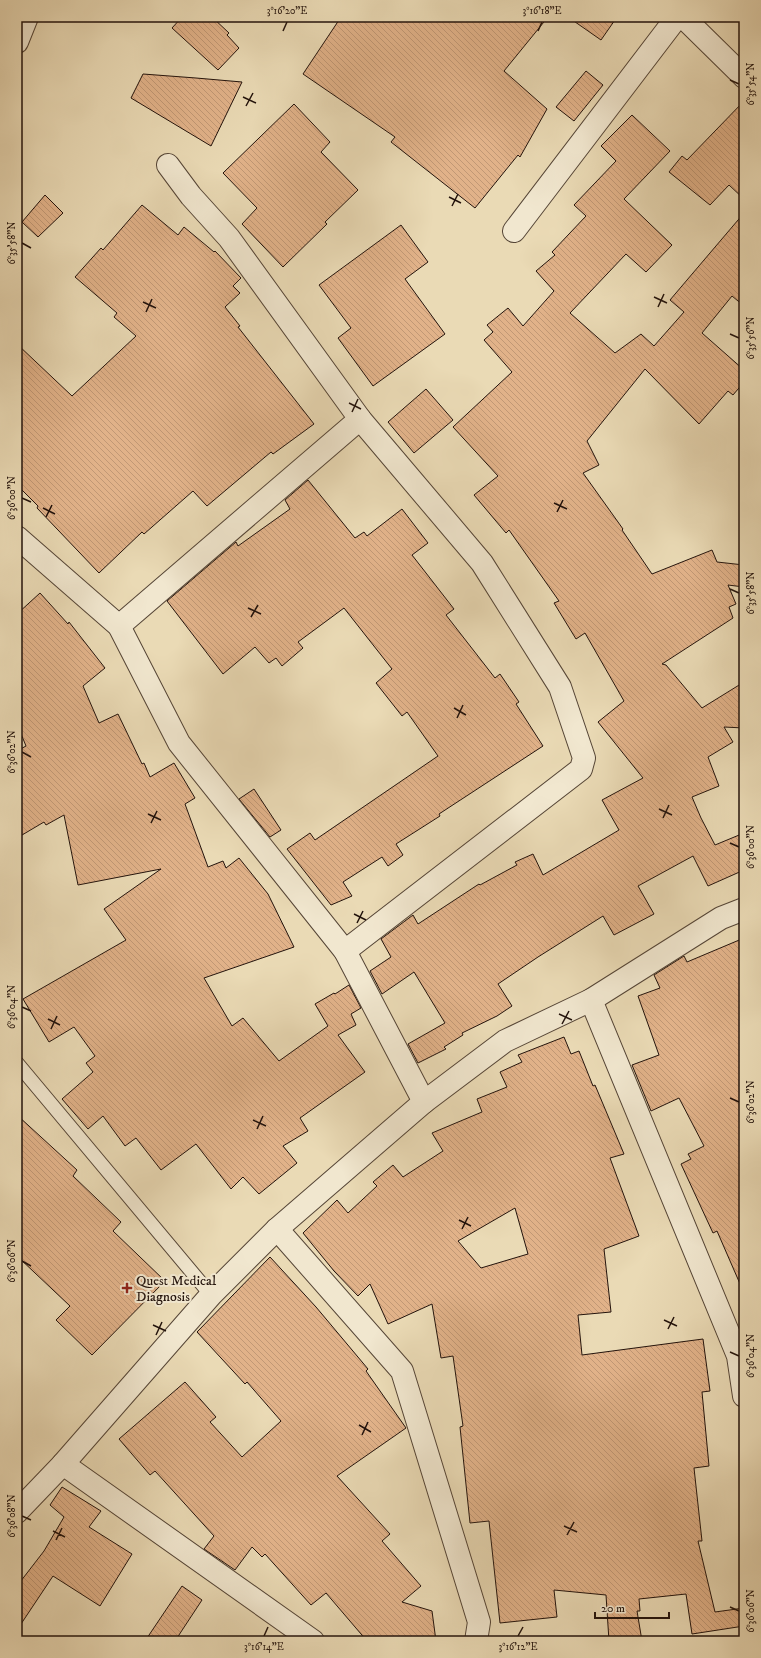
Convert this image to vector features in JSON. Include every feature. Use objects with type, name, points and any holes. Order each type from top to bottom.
[{"type":"street","points":[[17,42],[27,17]]},
{"type":"street","points":[[514,231],[677,17]]},
{"type":"street","points":[[683,17],[744,77]]},
{"type":"street","points":[[168,165],[191,196],[229,238],[360,419],[482,563],[560,688],[584,758],[581,769],[344,952]]},
{"type":"street","points":[[119,626],[360,419]]},
{"type":"street","points":[[17,537],[119,626],[179,743],[344,952],[424,1102]]},
{"type":"street","points":[[17,1512],[62,1464],[212,1295],[277,1228],[424,1102],[505,1041],[591,1000],[721,918],[744,908]]},
{"type":"street","points":[[591,1000],[738,1356],[744,1396]]},
{"type":"street","points":[[277,1228],[402,1371],[478,1622],[476,1641]]},
{"type":"street","points":[[62,1464],[313,1641]]},
{"type":"lane","points":[[17,1063],[212,1295]]},
{"type":"building","points":[[182,17],[212,17],[229,33],[227,35],[239,48],[218,70],[172,28]]},
{"type":"building","points":[[341,17],[548,17],[504,71],[547,109],[520,157],[518,155],[475,208],[391,142],[395,137],[303,74]]},
{"type":"building","points":[[568,17],[617,17],[601,40]]},
{"type":"building","points":[[586,71],[603,85],[574,121],[556,107]]},
{"type":"building","points":[[143,74],[242,82],[211,146],[131,98]]},
{"type":"building","points":[[744,101],[744,199],[729,185],[710,205],[669,172],[682,156],[687,160]]},
{"type":"building","points":[[294,104],[330,142],[321,152],[358,190],[325,222],[327,224],[283,267],[242,224],[257,208],[223,173]]},
{"type":"building","points":[[632,115],[670,151],[624,199],[672,245],[646,272],[626,254],[570,313],[615,353],[641,334],[654,346],[684,312],[670,300],[744,213],[744,306],[732,296],[702,333],[744,370],[744,382],[733,395],[728,391],[699,424],[645,369],[587,441],[599,465],[583,473],[623,529],[622,530],[652,574],[712,550],[717,562],[744,565],[744,587],[728,585],[736,604],[729,607],[733,618],[662,664],[666,665],[702,708],[744,682],[744,728],[724,727],[733,742],[708,757],[719,786],[692,797],[715,845],[744,833],[744,870],[708,886],[693,856],[638,886],[654,914],[614,935],[603,916],[538,957],[498,984],[512,1006],[497,1016],[462,1033],[463,1035],[444,1047],[446,1049],[418,1063],[408,1044],[445,1023],[414,972],[382,994],[370,971],[391,957],[381,939],[413,915],[418,924],[479,884],[480,885],[517,865],[515,862],[533,854],[543,875],[619,830],[602,800],[643,778],[598,722],[624,701],[585,633],[576,639],[554,603],[559,601],[509,530],[506,533],[474,495],[498,476],[453,427],[512,372],[484,340],[493,332],[487,325],[508,308],[523,326],[554,291],[536,271],[555,255],[552,252],[586,216],[574,205],[616,161],[601,146]]},
{"type":"building","points":[[45,195],[63,213],[38,237],[22,222]]},
{"type":"building","points":[[142,205],[178,235],[184,227],[214,252],[215,251],[241,278],[233,286],[240,293],[225,307],[240,326],[238,327],[314,424],[273,454],[271,452],[207,506],[193,491],[144,534],[142,532],[99,573],[17,485],[17,344],[72,396],[136,336],[114,317],[117,313],[75,277],[101,248],[103,250]]},
{"type":"building","points":[[401,225],[428,262],[405,279],[445,334],[373,386],[338,338],[351,328],[319,285]]},
{"type":"building","points":[[426,389],[453,420],[414,453],[388,422]]},
{"type":"building","points":[[308,480],[355,538],[364,532],[367,536],[402,509],[428,543],[412,555],[454,609],[446,615],[495,678],[500,674],[519,702],[516,704],[543,746],[396,844],[403,855],[388,866],[382,857],[343,882],[352,896],[331,905],[287,849],[310,833],[315,840],[438,756],[407,712],[402,716],[376,683],[392,669],[344,608],[298,642],[303,648],[282,666],[276,658],[269,663],[255,647],[223,674],[167,601],[236,542],[238,546],[290,509],[285,500]]},
{"type":"building","points":[[40,593],[68,624],[69,622],[105,668],[83,686],[99,723],[118,714],[142,764],[144,763],[150,777],[174,763],[195,798],[185,804],[208,867],[223,861],[226,868],[239,858],[268,894],[294,947],[204,978],[232,1026],[243,1018],[279,1061],[328,1026],[315,1004],[349,985],[361,1008],[351,1014],[356,1025],[338,1035],[365,1072],[300,1118],[308,1131],[283,1146],[297,1163],[259,1194],[243,1177],[231,1189],[196,1144],[161,1170],[136,1138],[125,1146],[103,1116],[88,1129],[62,1099],[93,1072],[86,1063],[95,1056],[74,1027],[49,1042],[23,999],[126,940],[104,909],[161,869],[78,885],[64,815],[46,825],[44,822],[17,838],[17,751],[26,746],[17,724],[17,614]]},
{"type":"building","points":[[254,789],[281,830],[270,837],[239,799]]},
{"type":"building","points":[[744,938],[744,1293],[717,1231],[713,1233],[681,1164],[691,1159],[688,1154],[704,1146],[679,1098],[651,1111],[632,1065],[659,1055],[638,996],[660,988],[654,975],[684,956],[687,962]]},
{"type":"building","points":[[564,1037],[571,1054],[579,1051],[624,1154],[610,1158],[639,1236],[604,1249],[611,1312],[578,1315],[582,1355],[703,1339],[710,1391],[702,1392],[709,1466],[694,1468],[702,1541],[698,1541],[715,1612],[744,1608],[744,1626],[692,1634],[686,1594],[639,1599],[640,1611],[637,1611],[642,1641],[609,1641],[606,1595],[554,1590],[557,1617],[500,1623],[489,1521],[470,1523],[460,1427],[463,1426],[453,1356],[441,1358],[432,1304],[388,1324],[370,1284],[358,1296],[334,1271],[303,1233],[337,1200],[348,1213],[377,1186],[373,1182],[393,1165],[403,1177],[443,1151],[432,1133],[482,1112],[477,1099],[507,1087],[500,1072],[522,1062],[518,1055]],"holes":[[[515,1208],[528,1254],[481,1268],[458,1241]]]},
{"type":"building","points":[[17,1115],[77,1170],[73,1176],[121,1222],[113,1231],[165,1281],[92,1355],[56,1320],[70,1306],[17,1256]]},
{"type":"building","points":[[270,1257],[316,1307],[368,1369],[366,1371],[406,1428],[337,1476],[390,1534],[382,1541],[421,1586],[402,1602],[432,1611],[436,1641],[367,1641],[326,1593],[311,1605],[265,1554],[262,1557],[252,1547],[235,1570],[204,1549],[214,1536],[155,1471],[150,1475],[119,1439],[185,1382],[216,1417],[210,1422],[242,1457],[281,1421],[247,1382],[245,1384],[197,1332]]},
{"type":"building","points":[[62,1487],[101,1511],[89,1527],[132,1554],[100,1606],[53,1576],[17,1630],[17,1586],[44,1551],[64,1517],[50,1505]]},
{"type":"building","points":[[182,1586],[202,1600],[175,1641],[145,1641]]},
{"type":"place","name":"Quest Medical Diagnosis","points":[[127,1288]]}]
